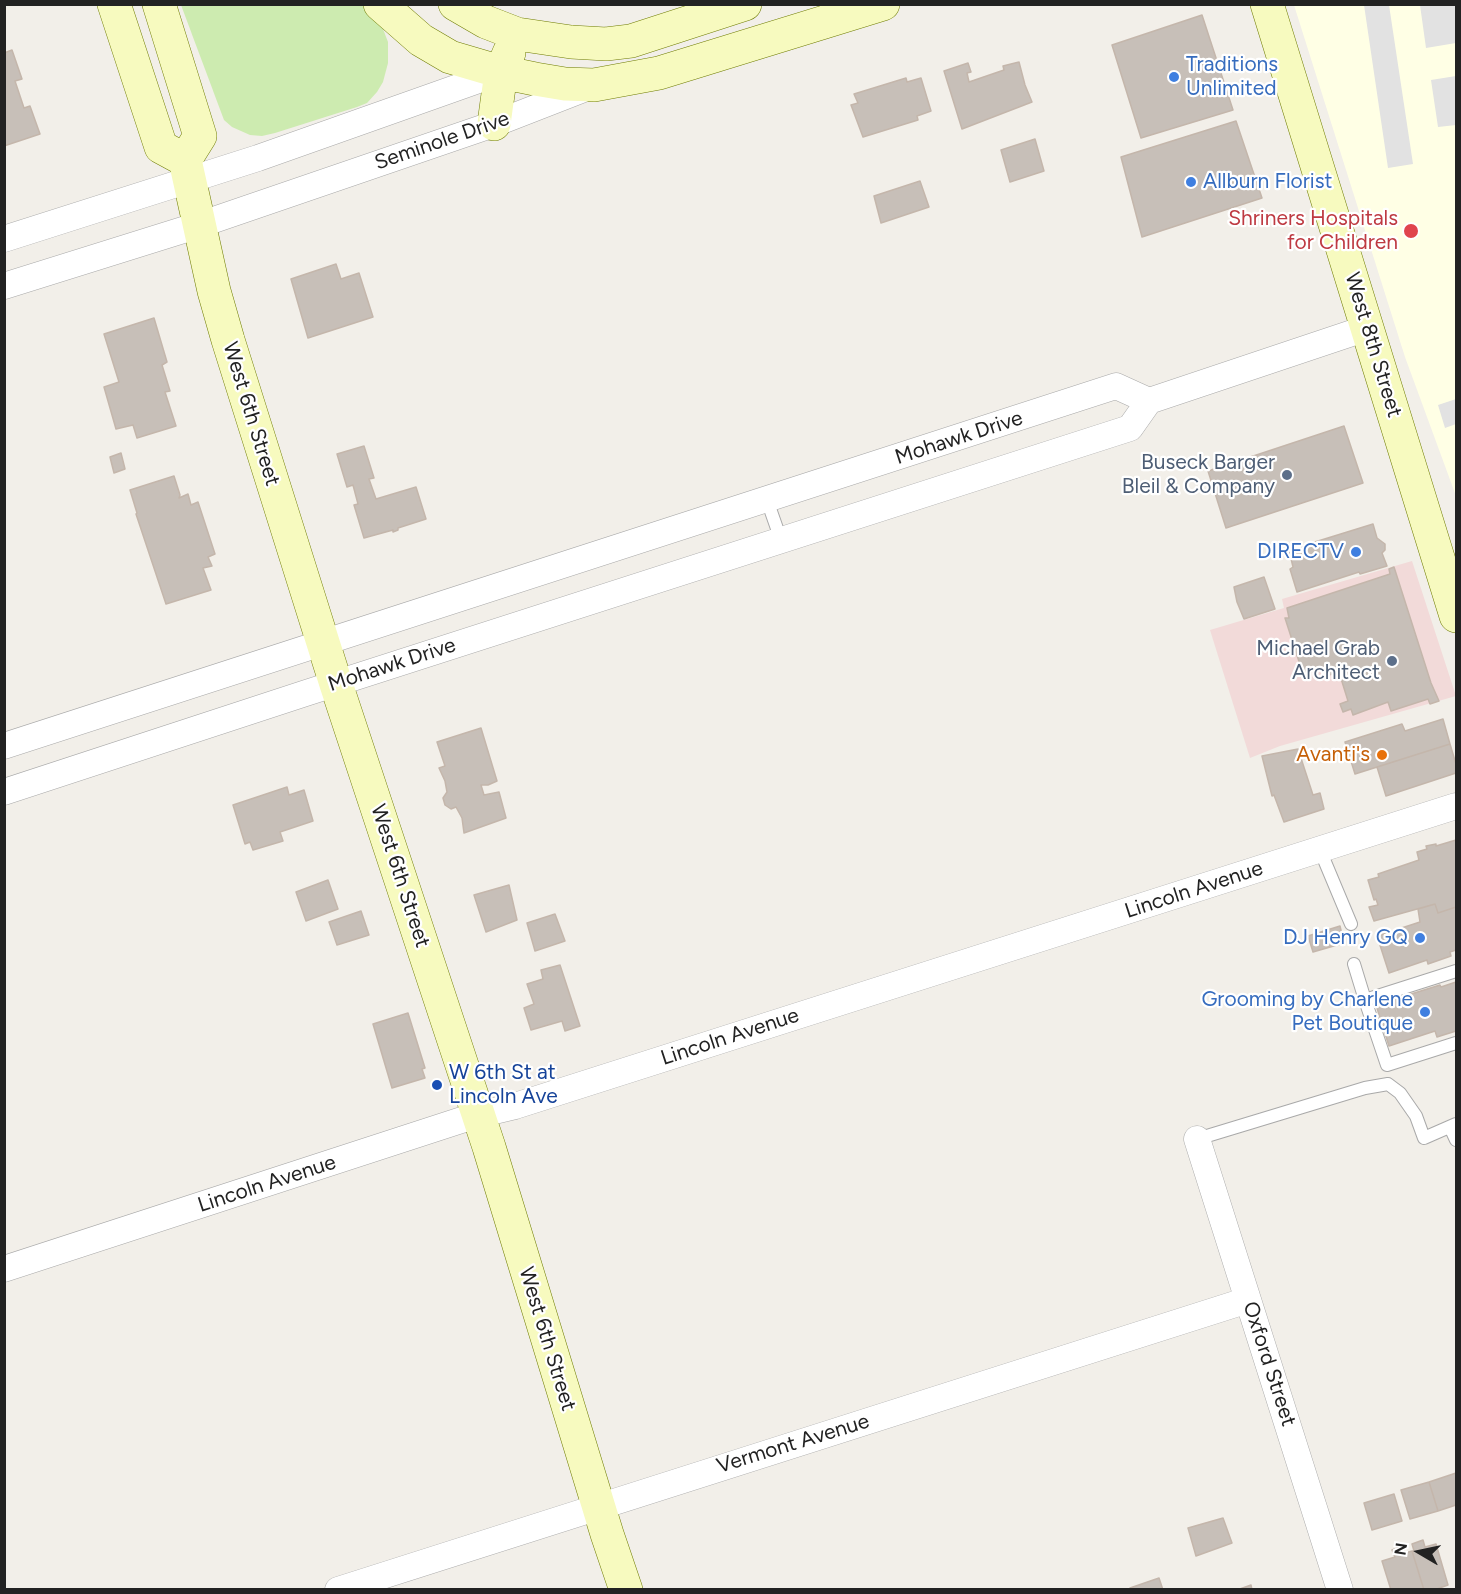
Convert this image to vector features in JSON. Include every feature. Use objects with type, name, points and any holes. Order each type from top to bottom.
[{"type":"street","points":[[114,4],[161,147],[187,171]]},
{"type":"street","points":[[159,4],[200,136],[187,171]]},
{"type":"street","points":[[380,4],[421,40],[450,57],[501,72],[565,84],[594,85]]},
{"type":"street","points":[[455,4],[486,22],[517,34],[570,42],[606,44],[631,41],[745,4]]},
{"type":"street","name":"Seminole Drive","points":[[4,286],[199,225],[494,124],[594,85],[659,73],[883,4]]},
{"type":"street","name":"West 8th Street","points":[[1267,4],[1456,616]]},
{"type":"street","points":[[494,124],[501,72],[517,34]]},
{"type":"street","points":[[4,239],[187,171],[501,72]]},
{"type":"street","name":"West 6th Street","points":[[187,171],[228,340],[336,684],[489,1147],[598,1506],[626,1590]]},
{"type":"street","points":[[1149,400],[1367,327]]},
{"type":"street","name":"Mohawk Drive","points":[[4,746],[1116,386],[1149,400],[1130,428],[4,792]]},
{"type":"street","name":"Lincoln Avenue","points":[[4,1269],[477,1115],[515,1106],[1456,806]]},
{"type":"street","name":"Oxford Street","points":[[1197,1139],[1340,1590]]},
{"type":"street","name":"Vermont Avenue","points":[[338,1590],[1248,1300]]},
{"type":"lane","points":[[767,500],[780,540]]},
{"type":"lane","points":[[1320,850],[1351,924]]},
{"type":"lane","points":[[1354,964],[1387,1065],[1456,1043]]},
{"type":"lane","points":[[1365,1000],[1456,971]]},
{"type":"lane","points":[[1197,1139],[1365,1088],[1388,1084],[1400,1093],[1416,1116],[1424,1138],[1453,1126],[1456,1140]]},
{"type":"shaded area","name":"Shriners Hospitals for Children","points":[[1294,5],[1456,5],[1456,496],[1405,357]]},
{"type":"shaded area","points":[[1364,5],[1389,5],[1413,164],[1388,168]]},
{"type":"shaded area","points":[[1420,5],[1456,5],[1456,43],[1426,48]]},
{"type":"shaded area","points":[[1456,76],[1456,125],[1438,127],[1431,80]]},
{"type":"shaded area","points":[[1456,399],[1456,424],[1445,428],[1438,405]]},
{"type":"shaded area","points":[[1412,561],[1456,696],[1280,746],[1250,758],[1210,630],[1284,608],[1282,599]]},
{"type":"green space","points":[[181,5],[363,5],[383,29],[388,42],[388,63],[383,82],[367,103],[357,107],[275,133],[262,136],[250,135],[232,127],[224,120]]},
{"type":"building","points":[[1202,15],[1233,110],[1141,138],[1112,45]]},
{"type":"building","points":[[12,50],[22,79],[15,81],[24,108],[30,106],[40,134],[4,146],[4,53]]},
{"type":"building","points":[[1019,62],[1032,102],[962,129],[944,71],[968,63],[971,72],[967,73],[969,82],[1004,70],[1003,66]]},
{"type":"building","points":[[906,78],[907,82],[921,78],[931,111],[917,116],[918,120],[863,137],[851,105],[858,103],[854,94]]},
{"type":"building","points":[[1236,121],[1262,198],[1142,237],[1121,157]]},
{"type":"building","points":[[1035,139],[1044,171],[1010,182],[1001,150]]},
{"type":"building","points":[[920,181],[929,207],[881,223],[874,196]]},
{"type":"building","points":[[336,264],[341,279],[359,273],[373,317],[308,338],[291,279]]},
{"type":"building","points":[[154,318],[167,362],[162,365],[170,391],[165,392],[176,426],[137,438],[133,425],[116,429],[104,387],[119,382],[104,334]]},
{"type":"building","points":[[1344,426],[1363,483],[1226,528],[1208,471]]},
{"type":"building","points":[[364,446],[374,478],[369,479],[376,499],[416,487],[426,519],[398,528],[393,532],[393,530],[364,538],[354,505],[358,504],[353,485],[347,487],[337,454]]},
{"type":"building","points":[[121,453],[125,469],[114,473],[110,457]]},
{"type":"building","points":[[174,476],[179,498],[188,494],[191,505],[198,502],[215,554],[208,557],[212,566],[203,568],[211,590],[166,604],[130,490]]},
{"type":"building","points":[[1373,524],[1377,538],[1385,544],[1385,550],[1382,553],[1387,566],[1360,574],[1359,572],[1297,592],[1290,569],[1293,567],[1289,550]]},
{"type":"building","points":[[1394,567],[1431,683],[1439,701],[1430,704],[1428,699],[1391,711],[1388,702],[1353,715],[1351,709],[1343,712],[1340,704],[1348,701],[1339,672],[1329,675],[1326,667],[1303,674],[1285,618],[1289,618],[1287,608],[1390,574],[1389,569]]},
{"type":"building","points":[[1264,577],[1275,609],[1244,619],[1234,587]]},
{"type":"building","name":"Avanti's","points":[[1443,719],[1450,744],[1355,774],[1345,742],[1402,724],[1405,731]]},
{"type":"building","points":[[481,728],[497,781],[481,785],[484,795],[499,792],[506,818],[464,833],[462,818],[456,807],[451,809],[445,805],[443,798],[447,792],[439,768],[445,766],[437,742]]},
{"type":"building","points":[[1450,744],[1456,764],[1456,773],[1386,796],[1377,767]]},
{"type":"building","points":[[1298,749],[1313,795],[1320,793],[1324,809],[1284,822],[1274,795],[1272,796],[1262,756]]},
{"type":"building","points":[[287,787],[289,795],[304,790],[313,821],[280,832],[283,841],[253,850],[250,842],[245,844],[233,805]]},
{"type":"building","points":[[1456,840],[1456,907],[1438,913],[1435,904],[1374,921],[1369,907],[1378,905],[1376,899],[1374,900],[1368,880],[1379,877],[1378,874],[1419,860],[1417,852],[1427,849],[1426,846],[1436,844],[1436,846]]},
{"type":"building","points":[[328,880],[338,909],[306,921],[296,892]]},
{"type":"building","points":[[509,885],[517,920],[486,932],[474,895]]},
{"type":"building","points":[[1435,904],[1438,913],[1456,907],[1456,950],[1450,952],[1451,956],[1428,964],[1427,960],[1389,973],[1377,936],[1420,922],[1418,909]]},
{"type":"building","points":[[361,911],[369,935],[337,945],[329,922]]},
{"type":"building","points":[[555,914],[565,941],[535,951],[527,923]]},
{"type":"building","points":[[1340,926],[1344,943],[1313,952],[1308,936]]},
{"type":"building","points":[[560,965],[580,1026],[565,1031],[562,1021],[531,1030],[524,1008],[534,1004],[527,984],[543,979],[541,970]]},
{"type":"building","points":[[1456,982],[1456,1031],[1437,1037],[1435,1031],[1389,1046],[1376,1005]]},
{"type":"building","points":[[408,1013],[425,1068],[422,1069],[425,1078],[392,1088],[373,1024]]},
{"type":"building","points":[[1456,1473],[1456,1505],[1438,1511],[1429,1482]]},
{"type":"building","points":[[1429,1482],[1438,1511],[1410,1519],[1401,1490]]},
{"type":"building","points":[[1394,1494],[1402,1521],[1372,1530],[1364,1503]]},
{"type":"building","points":[[1223,1518],[1232,1543],[1196,1556],[1188,1528]]},
{"type":"building","points":[[1423,1540],[1425,1547],[1436,1544],[1448,1585],[1434,1590],[1424,1590],[1412,1551],[1414,1551],[1412,1544]]},
{"type":"building","points":[[1402,1546],[1405,1553],[1412,1551],[1424,1590],[1391,1590],[1382,1561],[1395,1557],[1392,1550]]},
{"type":"building","points":[[1159,1578],[1163,1590],[1131,1590],[1130,1588]]},
{"type":"building","points":[[1251,1585],[1252,1590],[1237,1590]]},
{"type":"place","name":"Traditions Unlimited","points":[[1174,77]]},
{"type":"place","name":"Allburn Florist","points":[[1191,182]]},
{"type":"place","name":"Shriners Hospitals for Children","points":[[1411,231]]},
{"type":"place","name":"Buseck Barger Bleil & Company","points":[[1287,475]]},
{"type":"place","name":"DIRECTV","points":[[1356,552]]},
{"type":"place","name":"Michael Grab Architect","points":[[1392,661]]},
{"type":"place","name":"Avanti's","points":[[1382,755]]},
{"type":"place","name":"DJ Henry GQ","points":[[1420,938]]},
{"type":"place","name":"Grooming by Charlene Pet Boutique","points":[[1425,1012]]},
{"type":"place","name":"W 6th St at Lincoln Ave","points":[[437,1085]]}]
